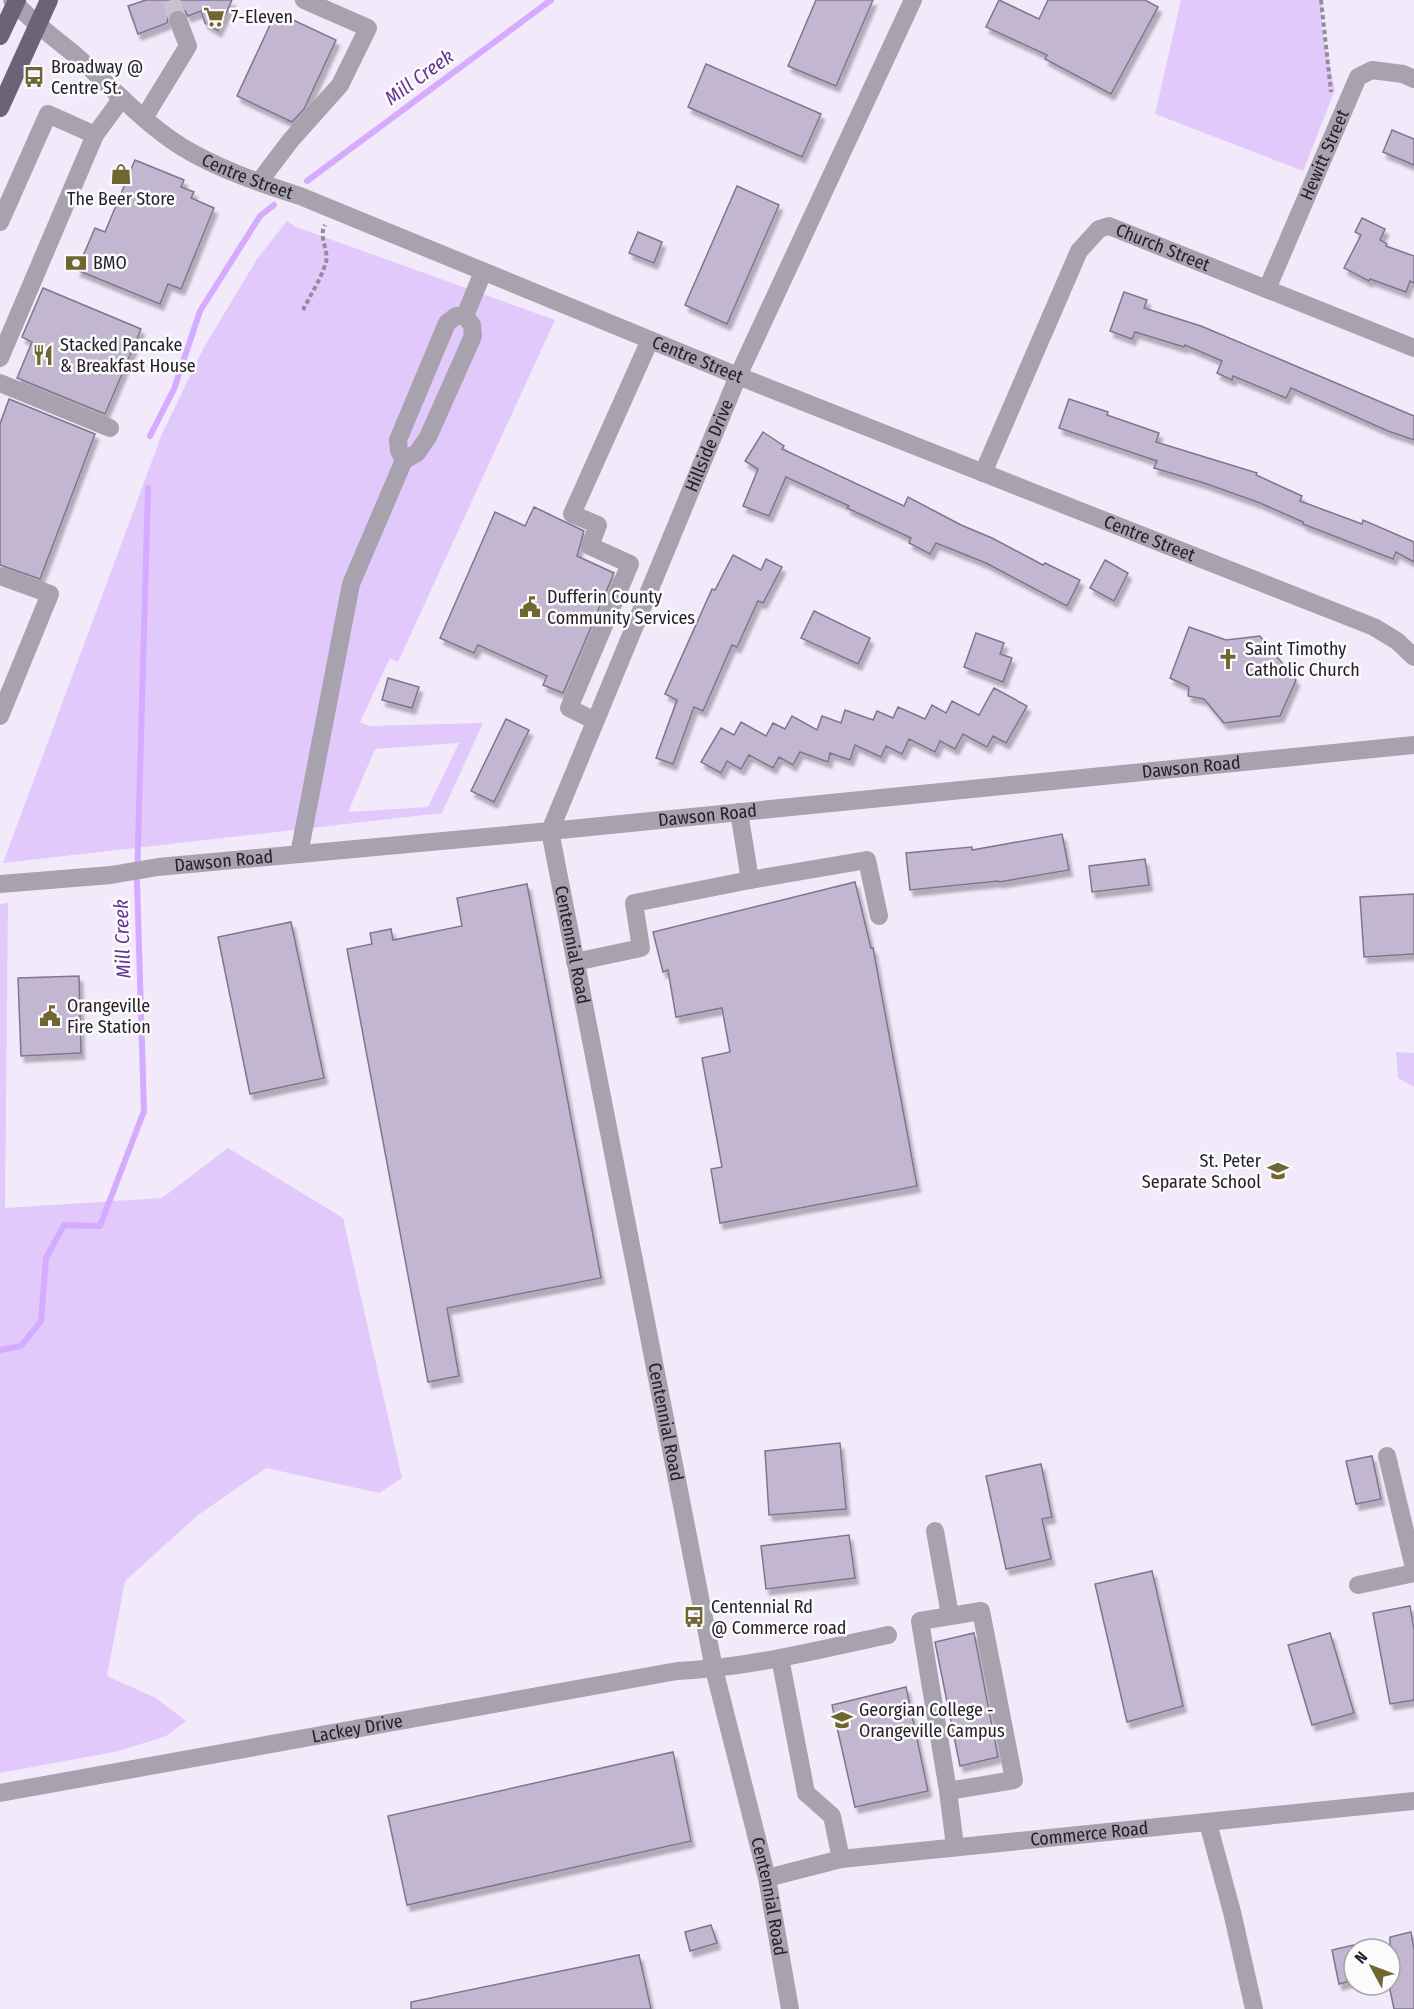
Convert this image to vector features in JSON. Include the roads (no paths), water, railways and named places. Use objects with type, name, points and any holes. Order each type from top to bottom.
[{"type":"main road","points":[[0,108],[49,0]]},
{"type":"main road","points":[[0,36],[15,1]]},
{"type":"street","points":[[259,182],[290,141],[340,85],[368,28],[304,0]]},
{"type":"street","name":"Hillside Drive","points":[[550,831],[738,376],[913,0]]},
{"type":"street","name":"Centre Street","points":[[15,1],[38,26],[74,54],[144,118],[181,147],[226,170],[300,196],[738,376],[1374,627],[1414,657]]},
{"type":"street","points":[[144,118],[188,46],[178,20]]},
{"type":"street","name":"Hewitt Street","points":[[1267,289],[1358,77],[1372,70],[1403,74],[1414,79]]},
{"type":"street","points":[[0,358],[95,135],[122,98]]},
{"type":"street","points":[[0,222],[48,114],[95,135]]},
{"type":"street","name":"Church Street","points":[[983,473],[1079,250],[1099,229],[1109,226],[1414,348]]},
{"type":"street","points":[[465,316],[483,272]]},
{"type":"street","points":[[404,460],[399,451],[398,440],[447,323],[456,316],[465,316]]},
{"type":"street","points":[[299,854],[351,584],[404,460],[417,453],[428,437],[473,336],[472,325],[465,316]]},
{"type":"street","points":[[596,721],[568,708],[630,564],[590,546],[598,525],[572,514],[651,340]]},
{"type":"street","points":[[0,383],[110,428]]},
{"type":"street","points":[[0,576],[50,594],[2,706]]},
{"type":"street","name":"Dawson Road","points":[[0,884],[111,875],[158,867],[550,831],[1414,745]]},
{"type":"street","points":[[739,812],[750,880]]},
{"type":"street","name":"Centennial Road","points":[[550,831],[714,1670],[767,1878],[790,2009]]},
{"type":"street","points":[[575,962],[641,948],[634,903],[867,860],[879,916]]},
{"type":"street","points":[[1387,1456],[1414,1569]]},
{"type":"street","points":[[935,1530],[950,1615]]},
{"type":"street","points":[[1358,1585],[1414,1573]]},
{"type":"street","points":[[948,1791],[1014,1780],[981,1611],[920,1621],[955,1846]]},
{"type":"street","name":"Lackey Drive","points":[[0,1793],[677,1671],[714,1670],[888,1635]]},
{"type":"street","points":[[780,1658],[806,1793],[832,1816],[841,1859]]},
{"type":"street","name":"Commerce Road","points":[[767,1878],[841,1859],[1414,1802]]},
{"type":"street","points":[[1208,1823],[1254,2009]]},
{"type":"waterway","name":"Mill Creek","points":[[307,181],[551,0]]},
{"type":"waterway","name":"Mill Creek","points":[[150,436],[174,389],[200,311],[260,216],[274,205]]},
{"type":"waterway","name":"Mill Creek","points":[[0,1350],[21,1346],[41,1321],[46,1258],[64,1225],[100,1226],[144,1111],[137,881],[148,488]]},
{"type":"tunnel","points":[[171,0],[178,20]]},
{"type":"place","name":"7-Eleven","points":[[214,17]]},
{"type":"place","name":"Broadway @ Centre St.","points":[[34,77]]},
{"type":"place","name":"The Beer Store","points":[[121,174]]},
{"type":"place","name":"BMO","points":[[76,263]]},
{"type":"place","name":"Stacked Pancake & Breakfast House","points":[[43,355]]},
{"type":"place","name":"Dufferin County Community Services","points":[[530,607]]},
{"type":"place","name":"Saint Timothy Catholic Church","points":[[1228,659]]},
{"type":"place","name":"Orangeville Fire Station","points":[[50,1016]]},
{"type":"place","name":"St. Peter Separate School","points":[[1278,1171]]},
{"type":"place","name":"Centennial Rd @ Commerce road","points":[[694,1617]]},
{"type":"place","name":"Georgian College - Orangeville Campus","points":[[842,1720]]}]
